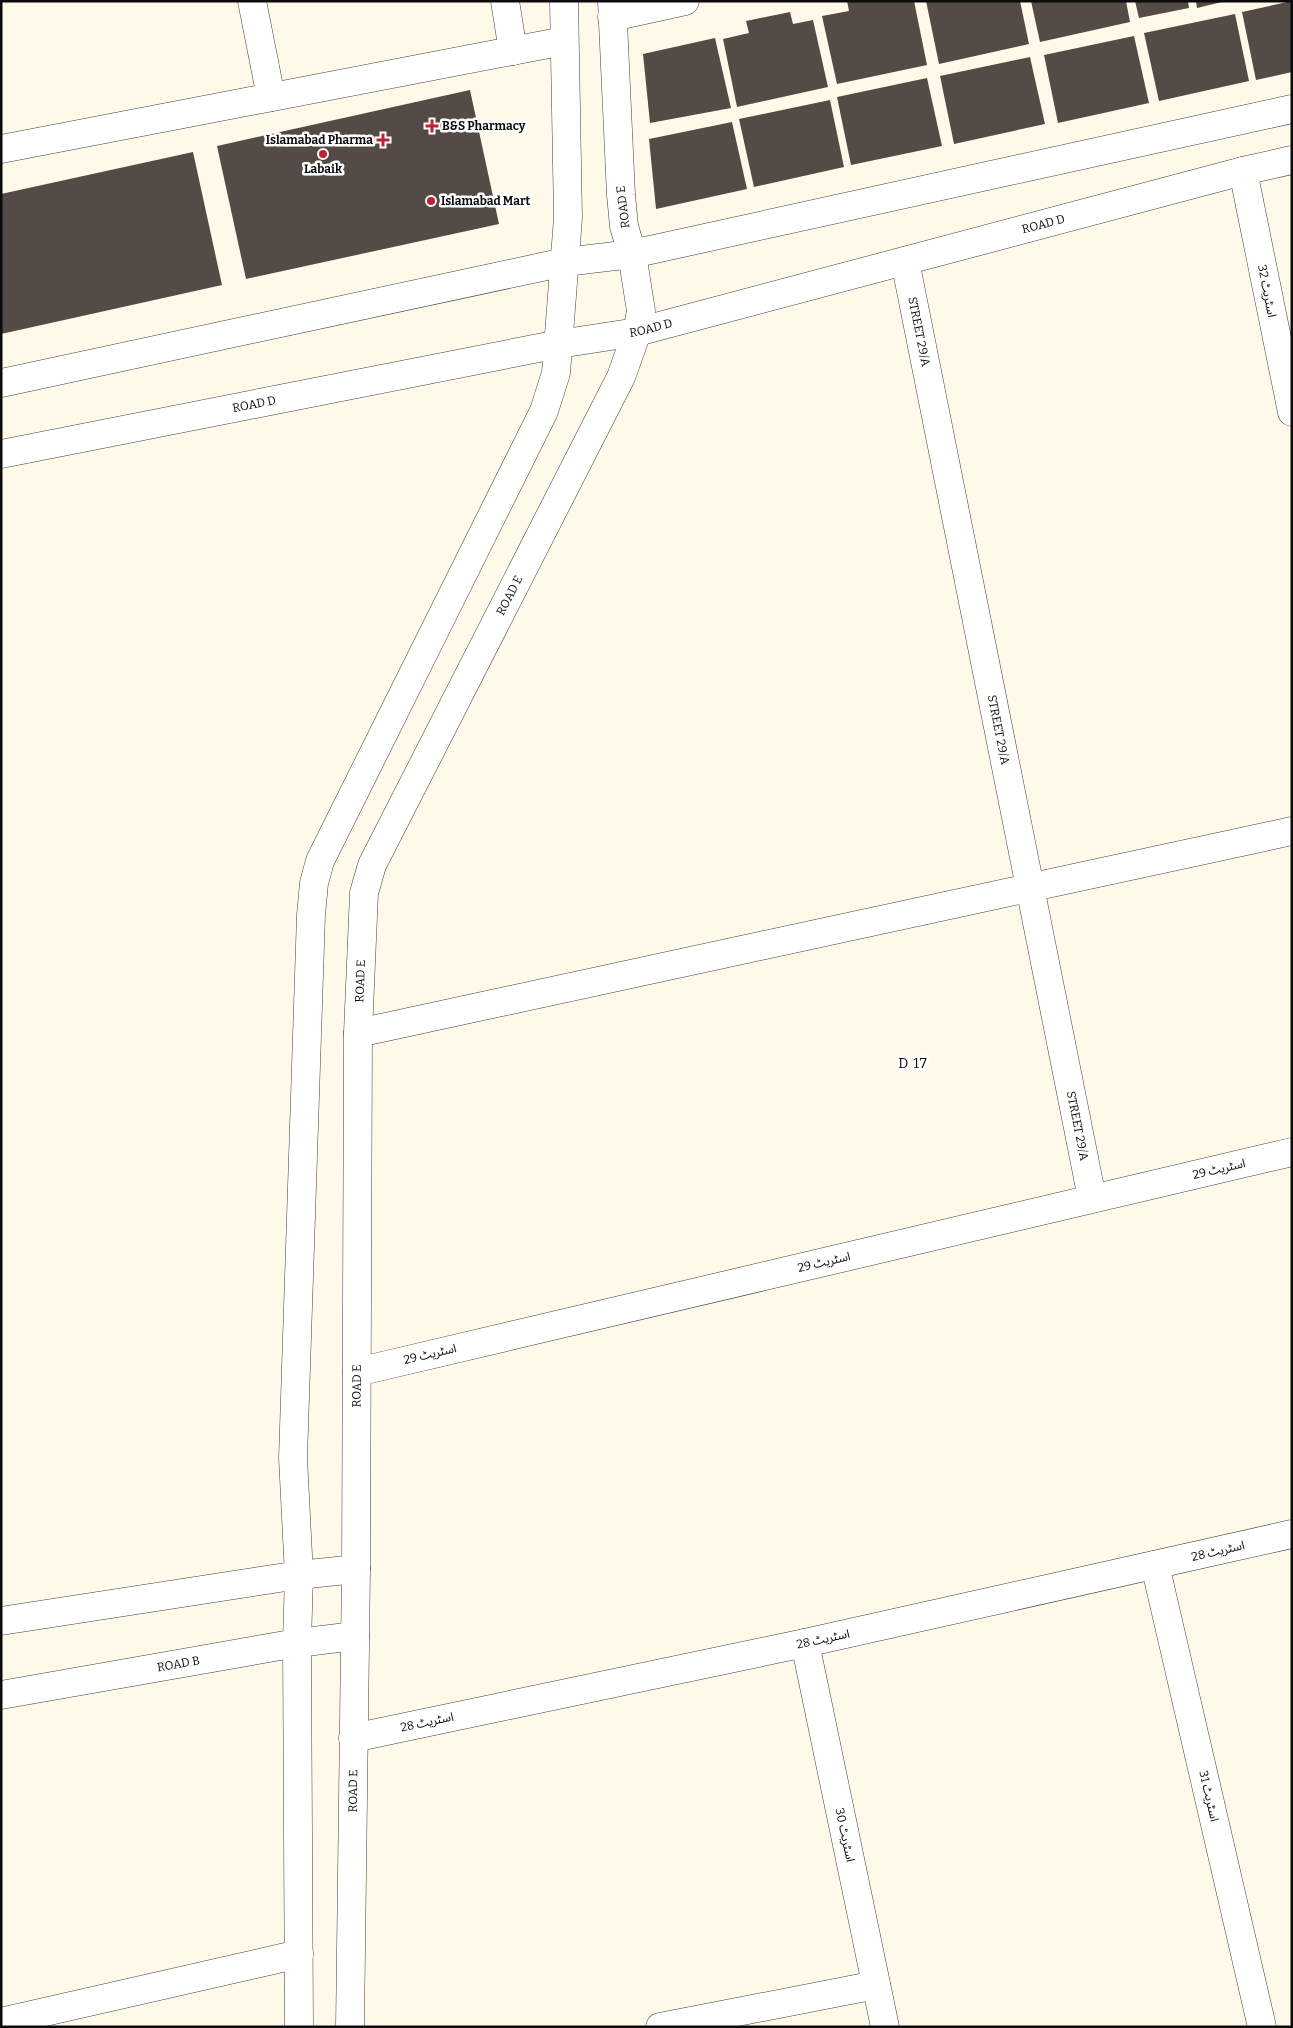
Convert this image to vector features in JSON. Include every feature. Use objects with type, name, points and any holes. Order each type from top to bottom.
[{"type":"street","points":[[252,1],[271,97]]},
{"type":"street","points":[[505,1],[513,51]]},
{"type":"street","points":[[299,2027],[297,1643],[299,1575],[293,1458],[311,915],[314,883],[320,862],[544,411],[556,373],[568,218],[564,1]]},
{"type":"street","points":[[612,9],[685,1]]},
{"type":"street","name":"ROAD E","points":[[350,2027],[356,1569],[358,1032],[364,893],[372,865],[621,377],[637,332],[641,311],[632,254],[624,226],[621,195],[612,9]]},
{"type":"street","points":[[1,149],[564,41]]},
{"type":"street","points":[[1,383],[565,262],[632,254],[1292,109]]},
{"type":"street","name":"ROAD D","points":[[1,454],[559,344],[637,332],[1243,171],[1292,160]]},
{"type":"street","name":"اسٹریٹ 32","points":[[1243,171],[1292,412]]},
{"type":"street","name":"STREET 29/A","points":[[905,261],[1092,1198]]},
{"type":"street","points":[[358,1032],[1292,831]]},
{"type":"street","name":"اسٹریٹ 29","points":[[357,1372],[1292,1152]]},
{"type":"street","name":"اسٹریٹ 28","points":[[353,1738],[805,1643],[1292,1534]]},
{"type":"street","name":"اسٹریٹ 31","points":[[1155,1565],[1262,2027]]},
{"type":"street","points":[[1,1621],[299,1575],[356,1569]]},
{"type":"street","name":"ROAD B","points":[[1,1695],[297,1643],[355,1636]]},
{"type":"street","name":"اسٹریٹ 30","points":[[805,1643],[885,2027]]},
{"type":"street","points":[[1,2022],[30,2021],[299,1954]]},
{"type":"street","points":[[660,2027],[876,1985]]},
{"type":"building","points":[[847,1],[914,1],[927,65],[837,84],[822,16],[849,11]]},
{"type":"building","points":[[926,1],[1020,1],[1029,44],[939,64]]},
{"type":"building","points":[[1031,1],[1126,1],[1130,22],[1040,42]]},
{"type":"building","points":[[1135,1],[1188,1],[1189,8],[1139,18]]},
{"type":"building","points":[[1196,1],[1222,1],[1222,2],[1197,8]]},
{"type":"building","points":[[1292,1],[1292,72],[1256,80],[1242,12]]},
{"type":"building","points":[[790,12],[793,24],[813,20],[828,87],[737,107],[723,39],[749,33],[746,21]]},
{"type":"building","points":[[1235,14],[1249,81],[1159,101],[1144,33]]},
{"type":"building","points":[[1134,36],[1149,103],[1058,123],[1044,55]]},
{"type":"building","points":[[715,38],[731,108],[650,123],[643,54]]},
{"type":"building","points":[[1030,57],[1045,124],[954,144],[940,76]]},
{"type":"building","points":[[927,78],[942,146],[851,165],[837,97]]},
{"type":"building","points":[[470,90],[499,224],[246,279],[217,146]]},
{"type":"building","points":[[830,100],[844,167],[754,187],[739,119]]},
{"type":"building","points":[[732,122],[747,189],[656,209],[649,139]]},
{"type":"building","points":[[193,152],[222,285],[1,334],[1,194]]},
{"type":"place","name":"B&S Pharmacy","points":[[432,126]]},
{"type":"place","name":"Islamabad Pharma","points":[[383,140]]},
{"type":"place","name":"Labaik","points":[[323,154]]},
{"type":"place","name":"Islamabad Mart","points":[[431,201]]},
{"type":"district","name":"D 17","points":[[913,1063]]}]
